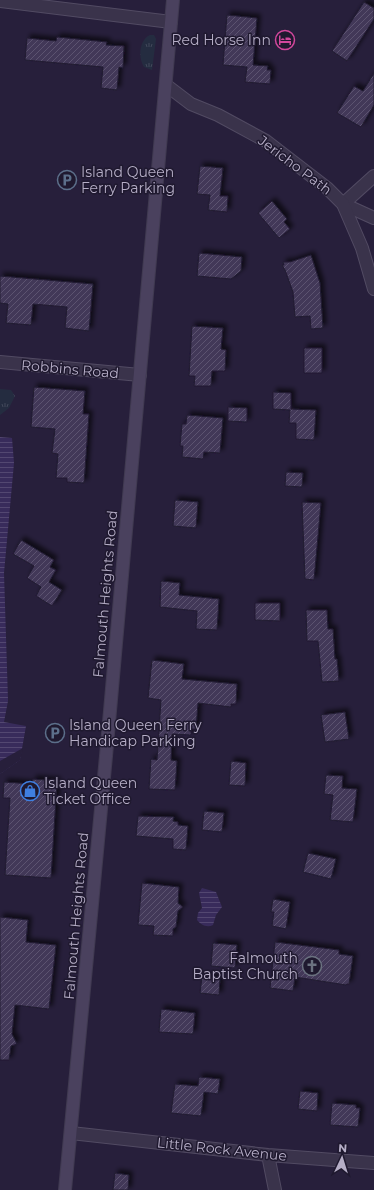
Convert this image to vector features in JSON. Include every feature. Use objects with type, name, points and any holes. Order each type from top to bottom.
[{"type":"main road","name":"Falmouth Heights Road","points":[[66,1190],[173,0]]},
{"type":"street","points":[[0,1],[171,22]]},
{"type":"street","name":"Jericho Path","points":[[166,85],[184,100],[237,125],[266,141],[327,188],[343,204],[362,248],[374,289]]},
{"type":"street","points":[[374,176],[343,204],[374,218]]},
{"type":"street","name":"Robbins Road","points":[[0,362],[140,375]]},
{"type":"street","name":"Little Rock Avenue","points":[[71,1133],[268,1155],[374,1164]]},
{"type":"street","points":[[268,1155],[275,1190]]},
{"type":"green space","points":[[154,35],[156,39],[152,70],[144,67],[140,54],[146,37]]},
{"type":"green space","points":[[0,389],[11,390],[15,396],[9,408],[0,415]]},
{"type":"shaded area","points":[[0,437],[12,438],[14,463],[4,573],[8,701],[4,722],[26,726],[20,760],[0,774]]},
{"type":"shaded area","points":[[202,888],[216,892],[222,907],[216,915],[213,925],[211,926],[204,926],[197,920],[198,913],[202,908],[199,893]]},
{"type":"pier","points":[[23,748],[20,760],[0,774],[0,761]]},
{"type":"building","points":[[364,2],[374,8],[374,19],[347,61],[332,51]]},
{"type":"building","points":[[227,15],[257,18],[253,65],[268,66],[267,70],[271,70],[270,84],[245,82],[247,67],[223,65]]},
{"type":"building","points":[[57,37],[107,42],[106,45],[124,46],[123,68],[119,67],[117,90],[101,88],[103,67],[25,60],[27,38],[56,41]]},
{"type":"building","points":[[374,73],[374,105],[361,127],[337,113],[354,86],[363,91]]},
{"type":"building","points":[[200,166],[223,168],[220,196],[228,196],[227,212],[208,210],[210,195],[197,194]]},
{"type":"building","points":[[272,201],[287,219],[284,222],[290,229],[279,238],[258,213]]},
{"type":"building","points":[[199,253],[242,257],[241,271],[231,279],[197,276]]},
{"type":"building","points":[[311,255],[320,283],[323,328],[311,329],[310,316],[295,317],[293,292],[282,265],[284,265],[283,262],[290,262]]},
{"type":"building","points":[[0,276],[93,284],[89,331],[65,328],[67,307],[33,304],[31,325],[6,323],[8,304],[0,303]]},
{"type":"building","points":[[192,326],[223,328],[221,349],[226,350],[225,371],[212,371],[211,386],[194,386],[195,376],[189,376]]},
{"type":"building","points":[[304,348],[322,348],[322,373],[304,373]]},
{"type":"building","points":[[34,387],[85,391],[83,414],[89,414],[84,483],[67,482],[67,478],[56,478],[58,454],[52,453],[55,429],[31,427]]},
{"type":"building","points":[[273,392],[291,393],[291,409],[316,410],[314,440],[296,439],[296,423],[289,423],[290,410],[273,409]]},
{"type":"building","points":[[228,407],[247,408],[247,422],[228,421]]},
{"type":"building","points":[[187,415],[223,418],[220,453],[204,452],[203,459],[182,457],[183,446],[180,446],[182,424],[186,424]]},
{"type":"building","points":[[286,472],[303,473],[302,487],[285,486]]},
{"type":"building","points":[[175,500],[198,502],[196,528],[173,526]]},
{"type":"building","points":[[302,502],[321,503],[314,580],[305,579]]},
{"type":"building","points":[[21,540],[54,560],[50,567],[56,570],[49,582],[62,590],[52,606],[36,596],[41,587],[27,578],[34,566],[13,554]]},
{"type":"building","points":[[161,581],[180,583],[179,595],[219,599],[217,630],[196,629],[197,611],[160,607]]},
{"type":"building","points":[[255,603],[280,603],[280,621],[255,620]]},
{"type":"building","points":[[306,610],[327,610],[328,629],[333,629],[335,659],[337,659],[339,681],[322,682],[318,641],[307,641]]},
{"type":"building","points":[[152,660],[184,664],[182,679],[237,684],[236,704],[231,704],[231,707],[198,703],[196,729],[191,729],[191,735],[172,734],[171,760],[177,761],[175,790],[149,789],[151,759],[157,760],[161,700],[148,698]]},
{"type":"building","points":[[345,712],[349,739],[325,742],[321,715]]},
{"type":"building","points":[[231,761],[246,763],[245,786],[229,785]]},
{"type":"building","points":[[326,775],[343,776],[342,788],[357,789],[353,822],[330,820],[333,795],[324,794]]},
{"type":"building","points":[[33,779],[57,781],[51,878],[5,875],[10,798],[3,798],[4,782],[32,784]]},
{"type":"building","points":[[204,811],[224,813],[222,832],[202,830]]},
{"type":"building","points":[[138,816],[174,817],[173,821],[178,822],[178,825],[188,826],[186,850],[173,849],[173,839],[136,836]]},
{"type":"building","points":[[308,853],[336,859],[331,879],[303,872]]},
{"type":"building","points":[[142,883],[179,887],[178,903],[183,907],[178,911],[176,927],[173,929],[173,936],[153,935],[154,926],[138,925]]},
{"type":"building","points":[[273,899],[290,902],[286,929],[272,926],[274,912],[271,912]]},
{"type":"building","points":[[0,917],[28,920],[26,942],[56,945],[49,1009],[15,1005],[12,1034],[17,1044],[11,1046],[9,1060],[0,1060]]},
{"type":"building","name":"Falmouth Baptist Church","points":[[275,942],[339,950],[339,954],[353,956],[349,984],[346,985],[295,977],[293,991],[270,988]]},
{"type":"building","points":[[213,943],[237,945],[235,968],[211,966]]},
{"type":"building","points":[[202,977],[220,978],[219,995],[200,993]]},
{"type":"building","points":[[161,1009],[195,1013],[193,1034],[159,1032]]},
{"type":"building","points":[[199,1077],[220,1079],[218,1094],[204,1092],[201,1116],[171,1113],[175,1084],[198,1086]]},
{"type":"building","points":[[300,1091],[318,1093],[317,1111],[298,1109]]},
{"type":"building","points":[[332,1103],[356,1105],[356,1108],[360,1108],[358,1127],[330,1125]]},
{"type":"building","points":[[115,1173],[129,1175],[128,1190],[113,1190]]},
{"type":"place","name":"Red Horse Inn","points":[[285,40]]},
{"type":"place","name":"Island Queen Ferry Parking","points":[[67,180]]},
{"type":"place","name":"Island Queen Ferry Handicap Parking","points":[[55,733]]},
{"type":"place","name":"Island Queen Ticket Office","points":[[30,791]]},
{"type":"place","name":"Falmouth Baptist Church","points":[[312,966]]}]
